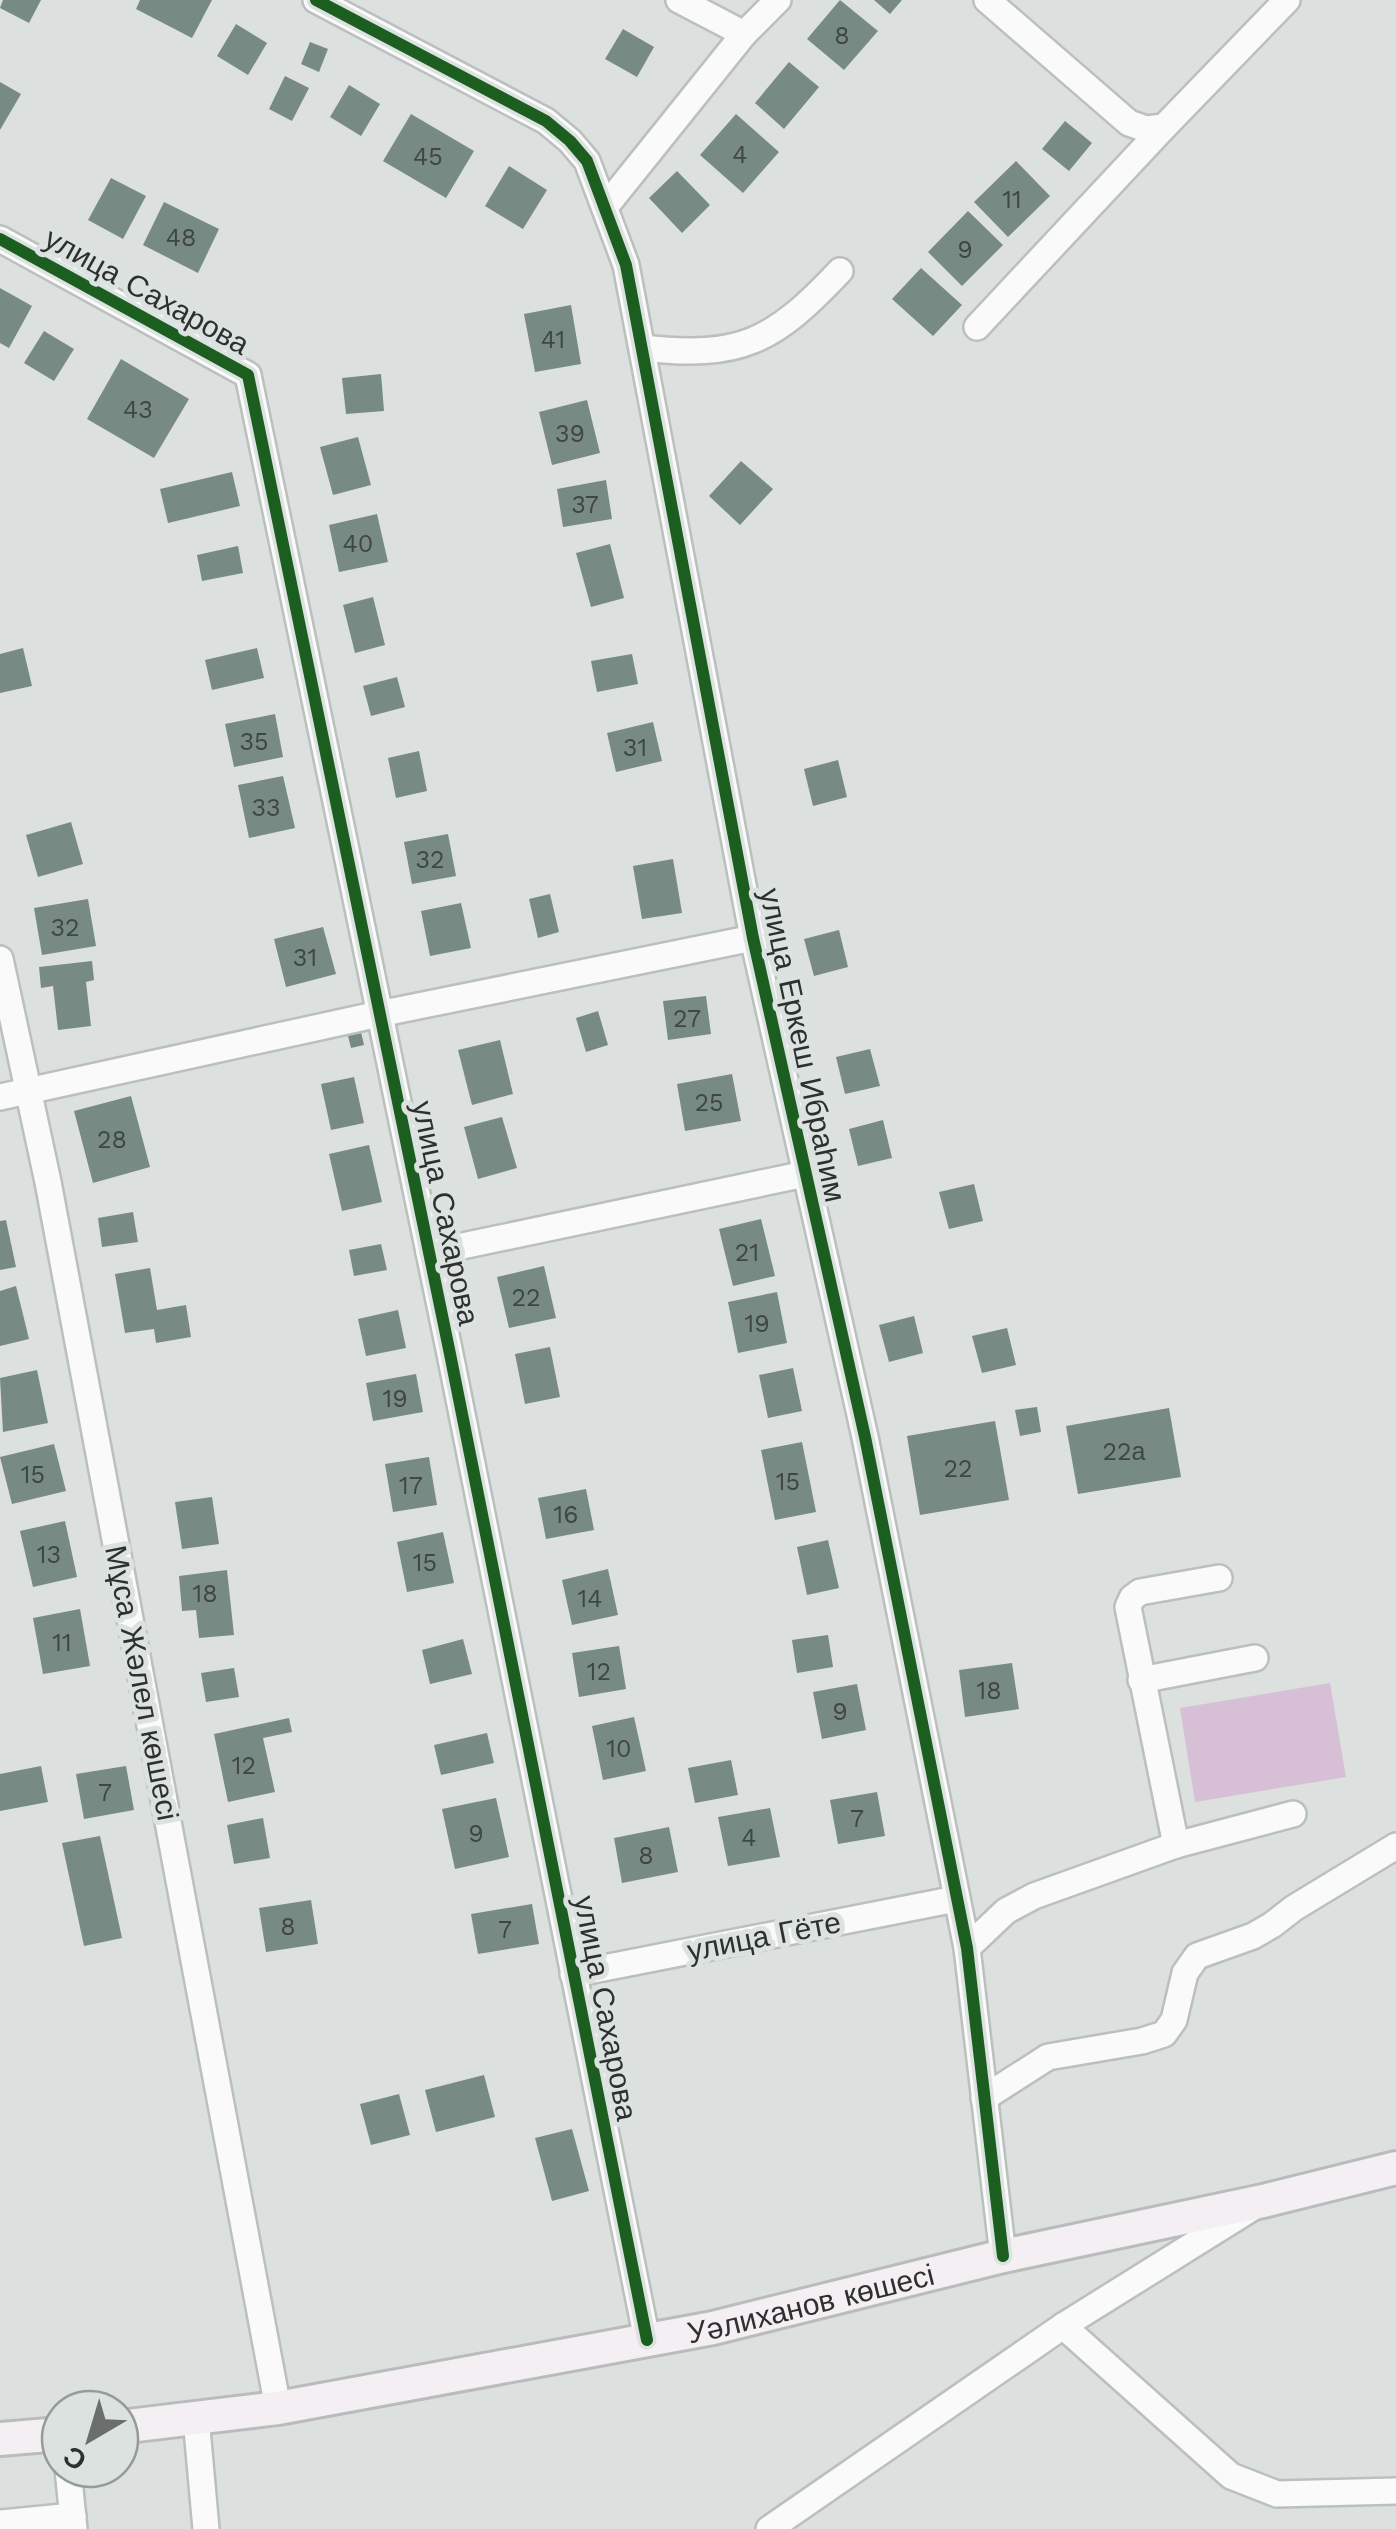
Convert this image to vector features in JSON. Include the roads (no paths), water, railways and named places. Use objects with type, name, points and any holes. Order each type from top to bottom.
[{"type":"main road","name":"Уәлиханов көшесі","points":[[140,2425],[278,2408],[713,2328],[1003,2256],[1263,2201],[1396,2168]]},
{"type":"main road","points":[[0,2440],[40,2436]]},
{"type":"street","name":"улица Еркеш Ибраһим","points":[[316,0],[546,121],[570,141],[588,161],[626,265],[754,938],[865,1437],[966,1948],[1003,2256]]},
{"type":"street","points":[[679,0],[744,34]]},
{"type":"street","points":[[606,206],[744,34],[778,0]]},
{"type":"street","points":[[987,0],[1129,123],[1146,130],[1164,126]]},
{"type":"street","points":[[977,327],[1286,0]]},
{"type":"street","name":"улица Сахарова","points":[[0,239],[248,375],[646,2340]]},
{"type":"street","points":[[642,348],[692,354],[735,347],[777,330],[840,271]]},
{"type":"street","points":[[0,1097],[379,1014],[754,938]]},
{"type":"street","name":"Мұса Жәлел көшесі","points":[[0,960],[56,1221],[278,2408]]},
{"type":"street","points":[[428,1252],[805,1174]]},
{"type":"street","points":[[1176,1846],[1128,1617],[1132,1598],[1140,1592],[1219,1578]]},
{"type":"street","points":[[1141,1680],[1255,1658]]},
{"type":"street","points":[[966,1948],[1006,1911],[1034,1896],[1176,1846],[1293,1814]]},
{"type":"street","points":[[984,2098],[1048,2057],[1164,2034],[1174,2020],[1185,1973],[1197,1956],[1253,1936],[1396,1846]]},
{"type":"street","name":"улица Гёте","points":[[573,1974],[956,1899]]},
{"type":"street","points":[[769,2529],[1063,2326],[1263,2201]]},
{"type":"street","points":[[1063,2326],[1231,2476],[1278,2494],[1396,2491]]},
{"type":"street","points":[[196,2418],[206,2529]]},
{"type":"street","points":[[0,2523],[74,2523],[70,2489]]}]
